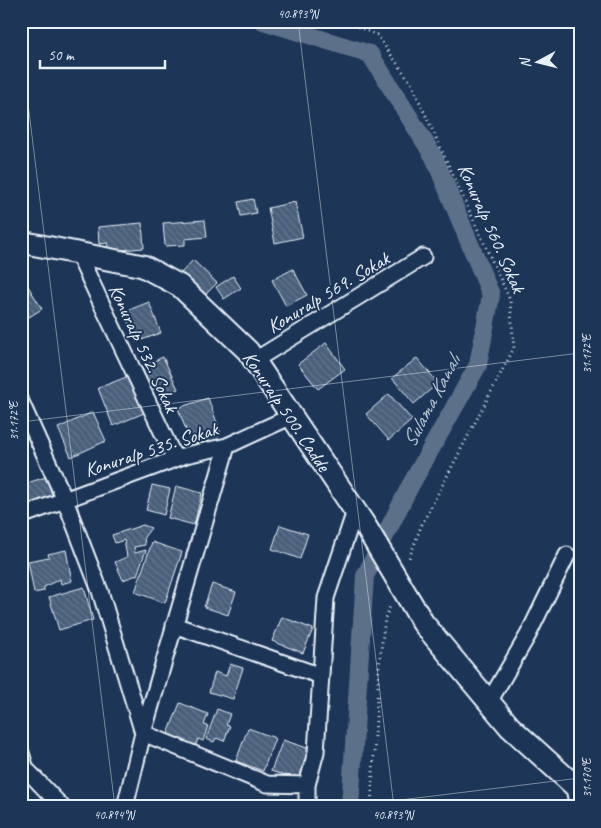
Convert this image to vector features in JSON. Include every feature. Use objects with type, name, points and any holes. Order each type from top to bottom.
[{"type":"street","name":"Konuralp 500. Cadde","points":[[25,240],[78,254],[143,266],[180,286],[248,351],[360,519],[423,623],[510,727],[577,788],[580,803]]},
{"type":"street","name":"Konuralp 532. Sokak","points":[[78,254],[175,459]]},
{"type":"street","name":"Konuralp 569. Sokak","points":[[254,360],[423,257]]},
{"type":"street","points":[[21,402],[65,500],[100,592],[143,733]]},
{"type":"street","name":"Konuralp 535. Sokak","points":[[21,516],[186,455],[227,446],[292,416]]},
{"type":"street","points":[[124,807],[143,733],[227,446]]},
{"type":"street","points":[[307,807],[307,785],[316,752],[326,598],[360,519]]},
{"type":"street","points":[[489,702],[528,635],[567,556]]},
{"type":"street","points":[[174,625],[321,676]]},
{"type":"street","points":[[143,733],[267,784],[307,785]]},
{"type":"street","points":[[21,753],[26,769],[62,807]]},
{"type":"path","name":"Konuralp 560. Sokak","points":[[344,21],[377,35],[411,83],[510,300],[514,348],[395,574],[385,618],[379,666],[371,807]]},
{"type":"building","points":[[253,199],[256,213],[241,216],[238,202]]},
{"type":"building","points":[[295,202],[303,237],[275,243],[268,208]]},
{"type":"building","points":[[205,220],[207,237],[185,239],[185,245],[165,246],[163,223]]},
{"type":"building","points":[[142,223],[144,248],[107,251],[108,243],[99,244],[98,227]]},
{"type":"building","points":[[193,260],[217,283],[204,296],[181,273]]},
{"type":"building","points":[[293,269],[307,295],[286,306],[272,280]]},
{"type":"building","points":[[233,276],[241,288],[224,299],[216,287]]},
{"type":"building","points":[[23,278],[42,309],[21,322],[21,279]]},
{"type":"building","points":[[149,302],[161,333],[136,342],[124,312]]},
{"type":"building","points":[[326,343],[345,369],[318,389],[298,364]]},
{"type":"building","points":[[163,357],[178,389],[165,394],[161,386],[152,390],[141,367]]},
{"type":"building","points":[[417,358],[438,383],[414,404],[392,378]]},
{"type":"building","points":[[129,376],[144,413],[113,426],[98,388]]},
{"type":"building","points":[[389,394],[412,420],[389,440],[366,414]]},
{"type":"building","points":[[208,398],[221,434],[191,444],[178,408]]},
{"type":"building","points":[[93,412],[106,441],[71,457],[58,428]]},
{"type":"building","points":[[46,477],[54,500],[21,511],[21,485]]},
{"type":"building","points":[[152,485],[170,489],[164,515],[146,510]]},
{"type":"building","points":[[176,486],[202,493],[194,525],[168,518]]},
{"type":"building","points":[[143,525],[151,528],[144,537],[145,545],[134,547],[135,553],[146,550],[137,575],[123,580],[115,562],[127,557],[124,540],[115,543],[112,535]]},
{"type":"building","points":[[280,525],[308,534],[300,559],[272,549]]},
{"type":"building","points":[[152,542],[182,552],[165,603],[135,592]]},
{"type":"building","points":[[66,550],[72,581],[61,584],[60,579],[44,587],[44,591],[34,593],[28,561],[49,557],[48,554]]},
{"type":"building","points":[[212,584],[236,592],[228,615],[204,607]]},
{"type":"building","points":[[84,587],[93,620],[59,630],[49,597]]},
{"type":"building","points":[[282,617],[313,629],[303,653],[272,641]]},
{"type":"building","points":[[230,664],[243,668],[233,699],[209,692],[215,672],[226,676]]},
{"type":"building","points":[[180,703],[208,714],[204,725],[208,726],[203,741],[198,739],[194,750],[166,739]]},
{"type":"building","points":[[217,709],[230,714],[226,725],[230,726],[224,741],[216,738],[214,742],[206,739]]},
{"type":"building","points":[[248,728],[275,738],[263,771],[236,761]]},
{"type":"building","points":[[283,740],[310,749],[298,780],[271,771]]},
{"type":"waterway","name":"Sulama Kanalı","points":[[263,21],[370,54],[434,157],[491,295],[478,365],[409,488],[365,576],[350,807]]}]
